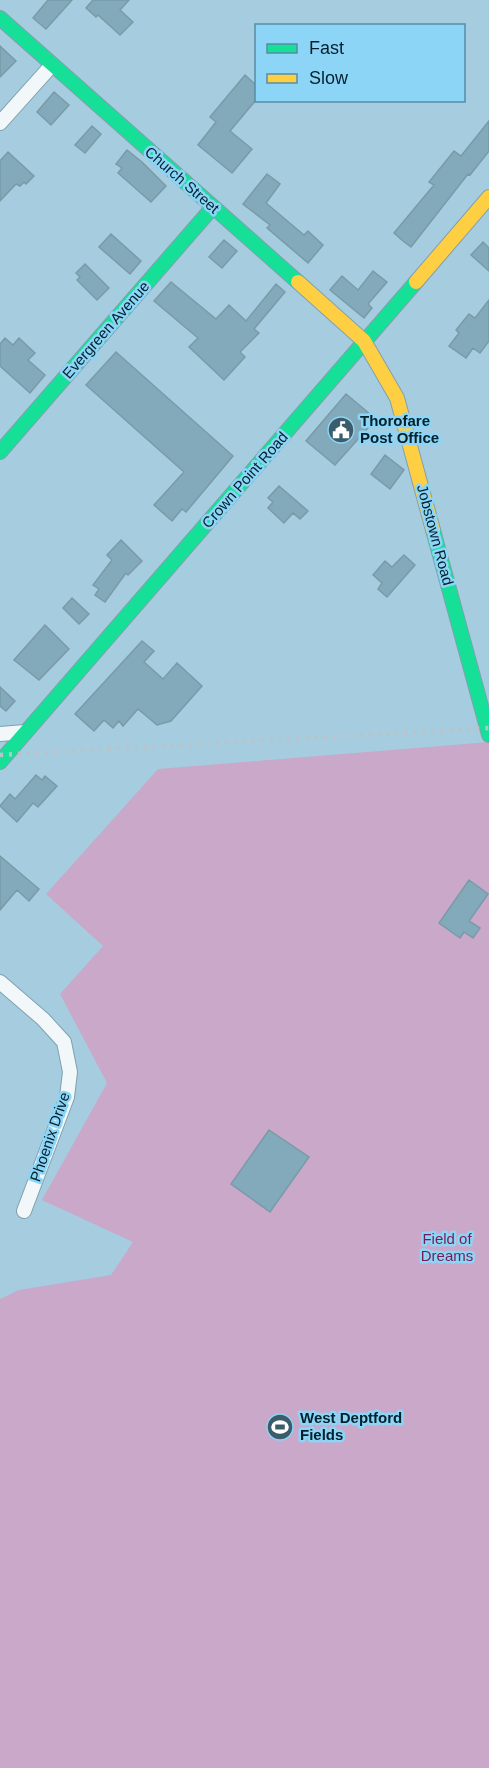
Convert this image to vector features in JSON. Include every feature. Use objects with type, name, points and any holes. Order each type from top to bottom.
[{"type":"street","name":"Church Street","points":[[0,18],[364,341]]},
{"type":"street","points":[[0,123],[52,65]]},
{"type":"street","name":"Crown Point Road","points":[[0,762],[489,197]]},
{"type":"street","name":"Evergreen Avenue","points":[[0,452],[213,207]]},
{"type":"street","name":"Jobstown Road","points":[[364,341],[398,398],[489,735]]},
{"type":"street","points":[[0,734],[25,732]]},
{"type":"street","name":"Phoenix Drive","points":[[0,982],[43,1019],[64,1042],[70,1072],[67,1097],[24,1211]]},
{"type":"green space","name":"Field of Dreams","points":[[489,742],[489,1768],[0,1768],[0,1299],[19,1290],[111,1275],[133,1242],[42,1200],[107,1083],[60,994],[103,946],[46,894],[158,769]]},
{"type":"building","points":[[48,0],[72,0],[46,29],[33,18]]},
{"type":"building","points":[[93,0],[129,0],[120,10],[133,22],[120,35],[98,15],[96,17],[86,8]]},
{"type":"building","points":[[0,46],[16,61],[0,77]]},
{"type":"building","points":[[245,75],[255,84],[255,101],[230,131],[252,149],[232,173],[198,145],[216,122],[210,117]]},
{"type":"building","points":[[54,92],[69,105],[51,125],[37,112]]},
{"type":"building","points":[[489,121],[489,151],[411,247],[394,233],[434,185],[429,182],[454,151],[461,156]]},
{"type":"building","points":[[92,126],[101,134],[85,153],[75,145]]},
{"type":"building","points":[[127,150],[166,186],[151,202],[118,173],[122,168],[116,164]]},
{"type":"building","points":[[8,152],[34,176],[26,184],[24,182],[20,186],[16,184],[0,201],[0,161]]},
{"type":"building","points":[[267,174],[280,184],[266,203],[304,235],[308,231],[323,245],[308,263],[267,228],[270,225],[243,204]]},
{"type":"building","points":[[111,234],[141,261],[130,274],[99,247]]},
{"type":"building","points":[[224,240],[237,251],[222,268],[209,257]]},
{"type":"building","points":[[483,242],[489,248],[489,271],[471,255]]},
{"type":"building","points":[[85,264],[109,288],[97,300],[77,280],[80,277],[76,273]]},
{"type":"building","points":[[373,271],[387,282],[368,304],[372,308],[364,318],[330,290],[342,276],[358,290]]},
{"type":"building","points":[[171,282],[216,319],[229,305],[246,321],[276,284],[285,292],[254,329],[259,333],[240,352],[245,357],[224,380],[189,347],[198,338],[154,301]]},
{"type":"building","points":[[489,300],[489,341],[480,353],[473,348],[466,358],[449,346],[459,333],[456,330],[469,314],[475,318]]},
{"type":"building","points":[[5,338],[13,345],[19,338],[35,353],[28,360],[45,375],[30,393],[0,366],[0,344]]},
{"type":"building","points":[[116,352],[233,456],[186,512],[182,509],[172,521],[154,505],[184,472],[86,385]]},
{"type":"building","name":"Thorofare Post Office","points":[[346,394],[376,419],[335,465],[306,441]]},
{"type":"building","points":[[385,455],[404,470],[390,489],[371,474]]},
{"type":"building","points":[[279,486],[308,511],[300,519],[293,513],[284,523],[268,508],[273,502],[268,498]]},
{"type":"building","points":[[121,540],[142,561],[128,575],[126,573],[105,602],[95,595],[99,589],[93,585],[112,560],[107,555]]},
{"type":"building","points":[[404,555],[415,565],[387,597],[378,589],[382,583],[373,575],[385,561],[392,567]]},
{"type":"building","points":[[72,598],[89,614],[79,624],[63,608]]},
{"type":"building","points":[[45,625],[69,649],[39,680],[14,660]]},
{"type":"building","points":[[142,641],[154,651],[144,662],[163,679],[177,663],[202,686],[171,721],[157,725],[138,709],[123,726],[119,721],[113,728],[104,720],[94,731],[75,714]]},
{"type":"building","points":[[0,687],[15,701],[6,711],[0,706]]},
{"type":"building","points":[[36,775],[42,780],[45,776],[57,786],[38,807],[33,803],[17,822],[0,806],[10,794],[15,799]]},
{"type":"building","points":[[0,856],[39,889],[29,901],[17,890],[0,910]]},
{"type":"building","points":[[469,880],[488,894],[469,921],[480,928],[473,938],[464,932],[460,938],[439,923]]},
{"type":"building","points":[[269,1130],[309,1157],[270,1212],[231,1184]]},
{"type":"railway","points":[[0,755],[489,728]]},
{"type":"traffic: fast","points":[[0,18],[298,282]]},
{"type":"traffic: fast","points":[[0,452],[213,207]]},
{"type":"traffic: fast","points":[[0,762],[416,282]]},
{"type":"traffic: fast","points":[[433,530],[489,735]]},
{"type":"traffic: slow","points":[[416,282],[489,197]]},
{"type":"traffic: slow","points":[[298,282],[364,341],[397,398],[433,530]]},
{"type":"place","name":"Thorofare Post Office","points":[[341,430]]},
{"type":"place","name":"West Deptford Fields","points":[[280,1427]]}]
